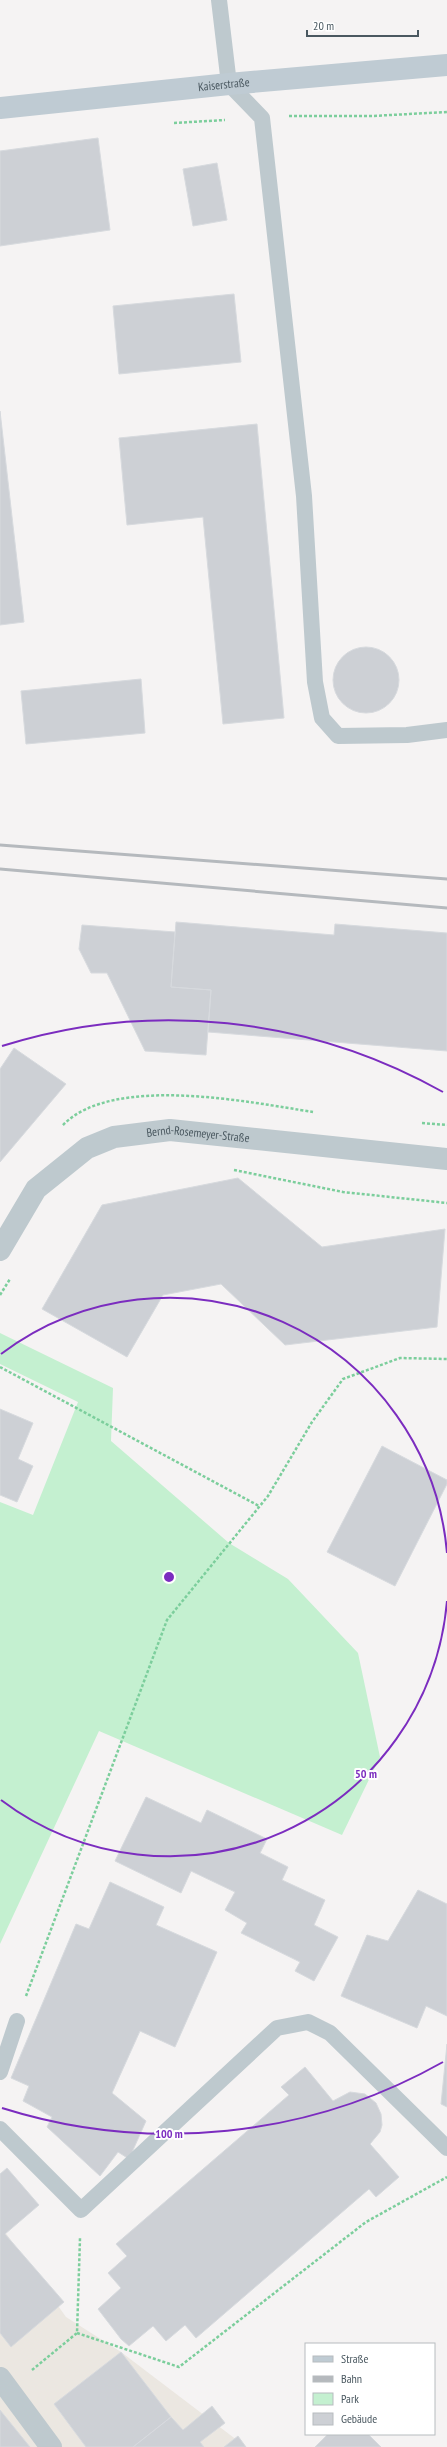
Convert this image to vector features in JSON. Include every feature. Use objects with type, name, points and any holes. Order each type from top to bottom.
[{"type":"main road","name":"Kaiserstraße","points":[[0,108],[229,84],[447,64]]},
{"type":"street","name":"Bernd-Rosemeyer-Straße","points":[[0,1250],[36,1189],[87,1148],[114,1137],[170,1130],[447,1159]]},
{"type":"street","points":[[4,2384],[51,2447]]},
{"type":"lane","points":[[219,0],[229,84],[262,118],[304,496],[315,682],[322,718],[338,736],[407,735],[447,730]]},
{"type":"lane","points":[[0,2072],[17,2021]]},
{"type":"lane","points":[[0,2129],[81,2210],[277,2028],[308,2022],[330,2032],[447,2148]]},
{"type":"path","points":[[169,123],[262,118],[447,112]]},
{"type":"path","points":[[232,1169],[343,1192],[447,1203]]},
{"type":"path","points":[[0,1295],[12,1276]]},
{"type":"path","points":[[17,2021],[167,1620],[268,1496],[312,1422],[343,1379],[400,1358],[447,1359]]},
{"type":"path","points":[[0,1367],[259,1506]]},
{"type":"path","points":[[77,2332],[179,2366],[366,2222],[447,2177]]},
{"type":"path","points":[[77,2332],[81,2210]]},
{"type":"path","points":[[4,2384],[77,2332]]},
{"type":"shaded area","points":[[0,2225],[66,2317],[121,2352],[246,2447],[0,2447]]},
{"type":"green space","points":[[0,1333],[113,1388],[111,1441],[229,1543],[288,1579],[358,1653],[380,1757],[342,1835],[99,1731],[0,1944],[0,1502],[33,1515],[78,1402],[0,1364]]},
{"type":"building","points":[[98,138],[110,230],[0,246],[0,151]]},
{"type":"building","points":[[217,163],[227,220],[193,226],[183,169]]},
{"type":"building","points":[[234,294],[241,362],[119,374],[113,306]]},
{"type":"building","points":[[0,411],[24,622],[0,625]]},
{"type":"building","points":[[257,424],[284,718],[223,724],[203,517],[127,525],[119,438]]},
{"type":"building","points":[[360,647],[372,647],[384,652],[394,662],[399,674],[397,693],[384,708],[372,713],[360,713],[348,708],[338,698],[333,686],[333,674],[338,662],[348,652]]},
{"type":"building","points":[[141,679],[145,733],[26,744],[21,691]]},
{"type":"building","points":[[176,922],[334,935],[335,924],[447,933],[447,1051],[208,1032],[211,990],[171,987]]},
{"type":"building","points":[[82,925],[175,932],[171,987],[211,990],[206,1055],[145,1051],[107,973],[91,973],[79,949]]},
{"type":"building","points":[[14,1048],[66,1084],[0,1162],[0,1069]]},
{"type":"building","points":[[238,1178],[322,1247],[445,1229],[437,1327],[285,1345],[221,1284],[163,1295],[127,1357],[42,1309],[102,1205]]},
{"type":"building","points":[[0,1409],[33,1423],[18,1459],[33,1466],[17,1502],[0,1495]]},
{"type":"building","points":[[382,1446],[447,1480],[447,1484],[395,1586],[327,1552]]},
{"type":"building","points":[[146,1797],[201,1823],[207,1810],[267,1839],[260,1853],[288,1867],[282,1880],[325,1900],[314,1925],[338,1937],[314,1981],[295,1971],[300,1962],[241,1933],[247,1923],[225,1910],[235,1892],[191,1871],[181,1893],[115,1861]]},
{"type":"building","points":[[110,1882],[164,1907],[156,1925],[217,1952],[175,2047],[140,2031],[112,2093],[146,2121],[129,2159],[118,2152],[100,2176],[47,2127],[52,2117],[23,2101],[29,2086],[11,2078],[76,1924],[89,1929]]},
{"type":"building","points":[[418,1890],[447,1904],[447,2016],[426,2006],[417,2028],[341,1996],[367,1935],[388,1941]]},
{"type":"building","points":[[447,2044],[447,2107],[441,2104]]},
{"type":"building","points":[[305,2067],[333,2101],[350,2092],[365,2094],[376,2103],[381,2114],[382,2125],[380,2132],[370,2144],[399,2177],[376,2197],[369,2189],[196,2338],[185,2325],[166,2341],[153,2326],[129,2346],[121,2339],[98,2309],[121,2288],[108,2273],[127,2256],[116,2244],[289,2095],[281,2087]]},
{"type":"building","points":[[7,2168],[39,2205],[5,2234],[64,2302],[11,2347],[0,2333],[0,2174]]},
{"type":"building","points":[[121,2352],[171,2417],[133,2447],[86,2447],[54,2404]]},
{"type":"building","points":[[212,2406],[225,2423],[200,2442],[204,2447],[133,2447],[171,2417],[183,2430]]},
{"type":"building","points":[[0,2410],[30,2447],[0,2447]]},
{"type":"building","points":[[327,2435],[369,2435],[381,2447],[315,2447]]},
{"type":"building","points":[[238,2436],[246,2447],[224,2447]]},
{"type":"railway","points":[[0,845],[447,879]]},
{"type":"railway","points":[[0,869],[447,908]]}]
